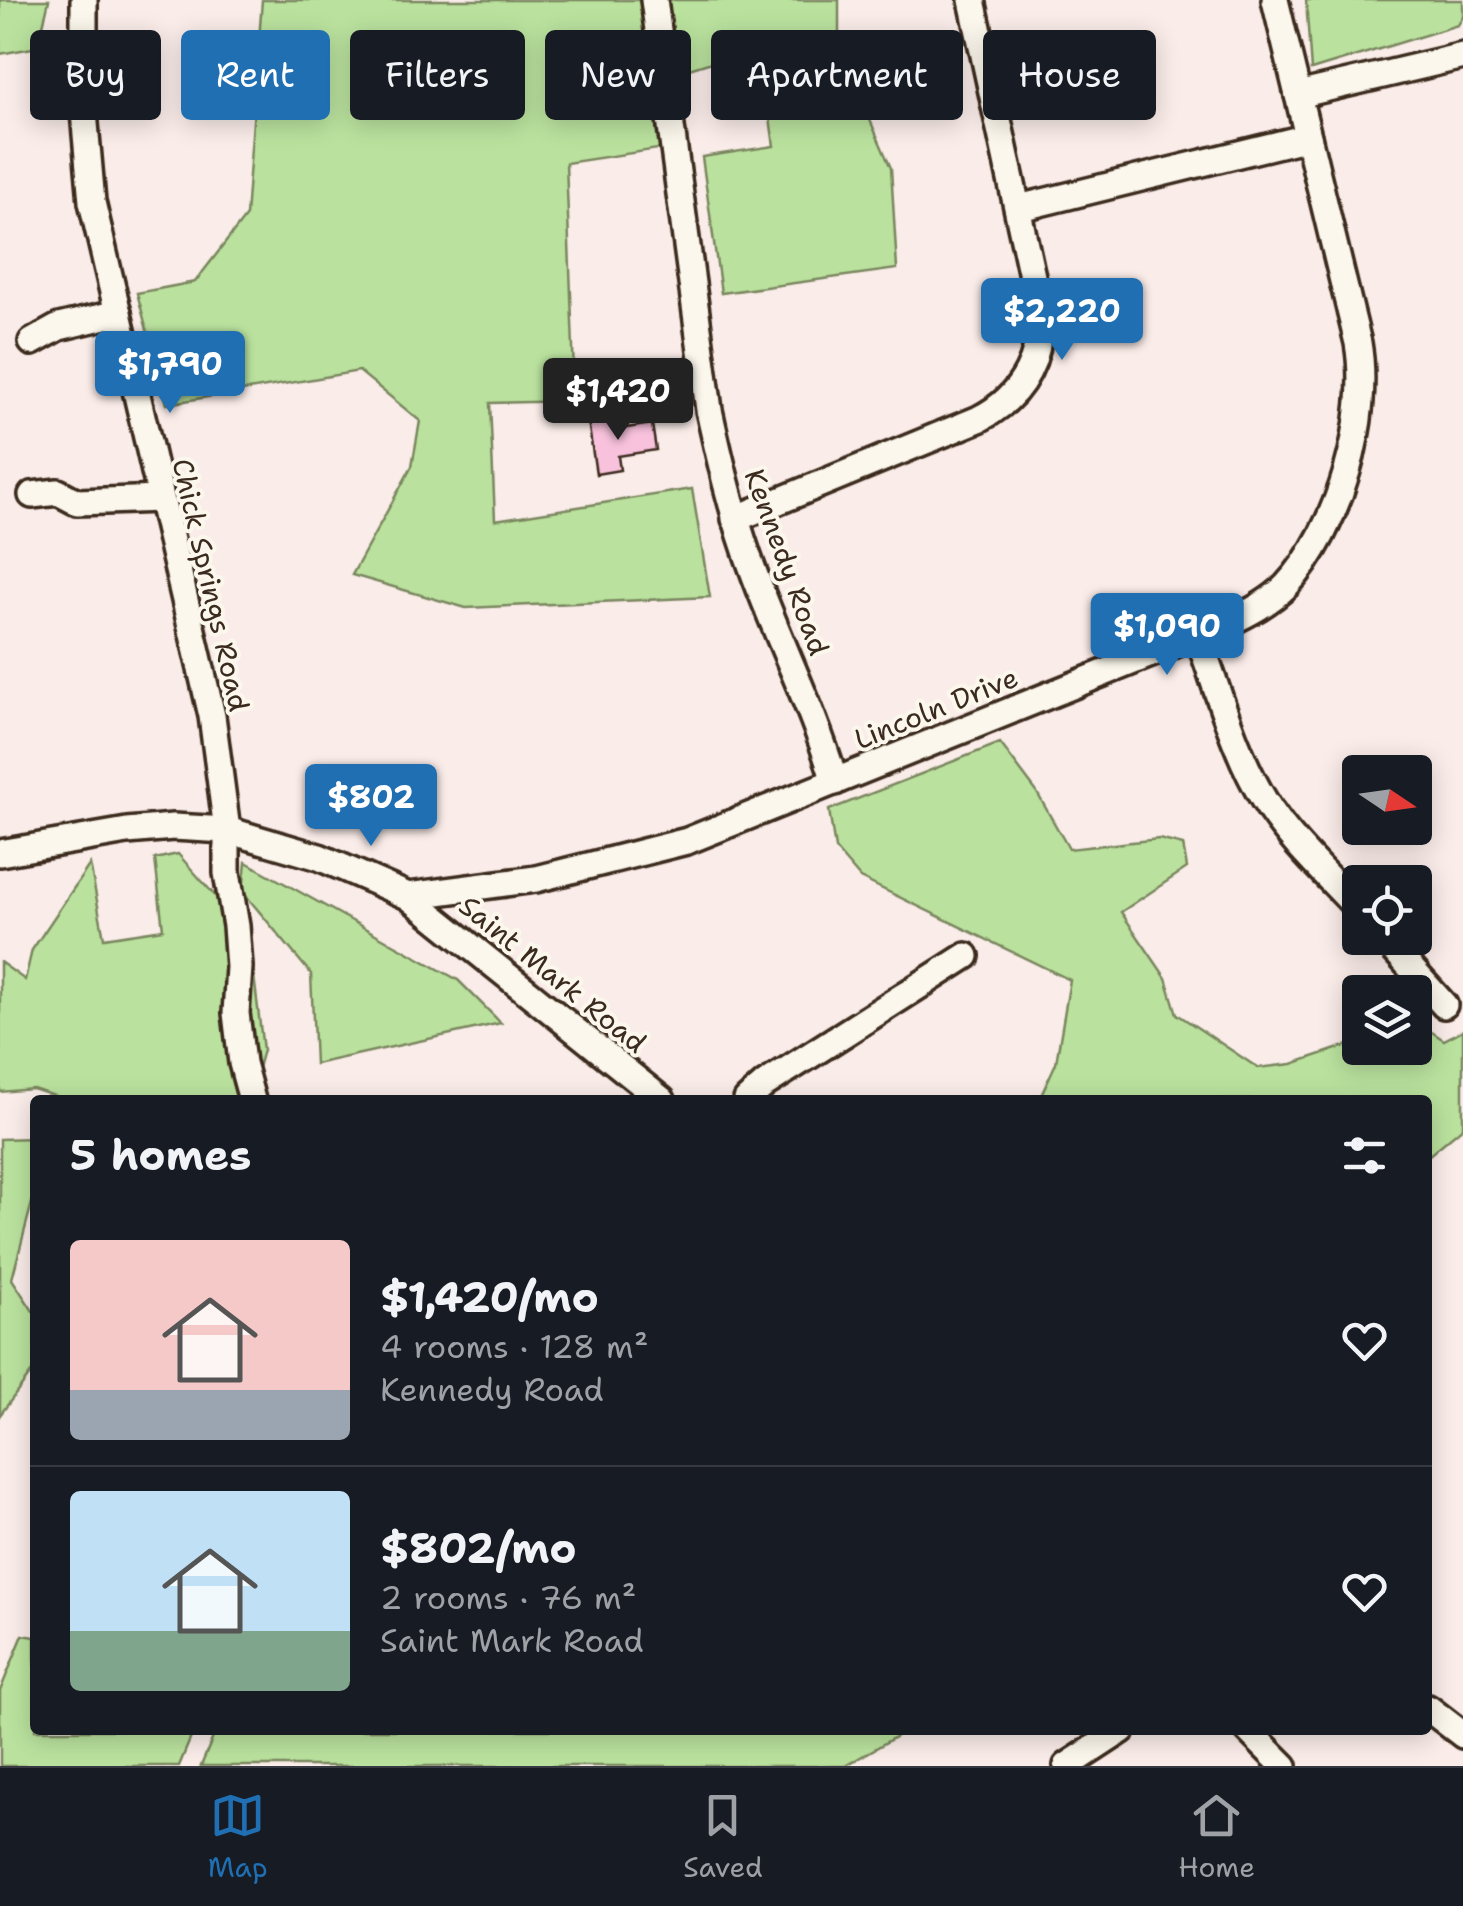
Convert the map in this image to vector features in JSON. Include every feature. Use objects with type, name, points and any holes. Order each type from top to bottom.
[{"type":"street","name":"Chick Springs Road","points":[[84,0],[87,157],[92,202],[212,716],[239,967],[236,1013],[251,1095]]},
{"type":"street","name":"Kennedy Road","points":[[654,0],[709,410],[735,519],[835,782]]},
{"type":"street","points":[[735,519],[980,419],[1008,401],[1033,364],[1040,318],[972,0]]},
{"type":"street","name":"Lincoln Drive","points":[[408,896],[536,879],[654,851],[725,828],[1198,636],[1272,598],[1308,559],[1326,524],[1358,431],[1363,383],[1358,343],[1275,0]]},
{"type":"street","points":[[1298,95],[1463,56]]},
{"type":"street","points":[[1019,208],[1308,137]]},
{"type":"street","points":[[32,342],[59,327],[118,313]]},
{"type":"street","points":[[32,496],[58,492],[77,502],[161,499]]},
{"type":"street","points":[[1198,636],[1247,767],[1264,799],[1342,892]]},
{"type":"street","name":"Saint Mark Road","points":[[0,853],[173,827],[227,830],[319,857],[408,896],[656,1095]]},
{"type":"street","points":[[1399,955],[1444,1005]]},
{"type":"street","points":[[753,1095],[966,956]]},
{"type":"street","points":[[1432,1711],[1463,1735]]},
{"type":"street","points":[[1067,1766],[1114,1735]]},
{"type":"street","points":[[1253,1735],[1284,1766]]},
{"type":"green space","points":[[0,0],[49,0],[42,30],[30,30],[30,48],[0,54]]},
{"type":"green space","points":[[262,0],[839,0],[839,30],[711,30],[711,62],[691,68],[691,30],[545,30],[545,120],[674,120],[665,148],[566,163],[575,401],[490,403],[495,520],[692,489],[710,597],[466,608],[352,575],[412,466],[420,421],[359,371],[167,404],[137,293],[195,282],[246,216],[253,120],[330,120],[330,30],[260,30]]},
{"type":"green space","points":[[1306,0],[1463,0],[1463,17],[1458,25],[1311,70]]},
{"type":"green space","points":[[770,120],[870,120],[891,168],[897,269],[721,293],[702,157],[774,146]]},
{"type":"green space","points":[[1000,743],[1036,791],[1069,849],[1159,839],[1183,845],[1187,868],[1121,912],[1166,978],[1177,1014],[1258,1068],[1292,1064],[1342,1047],[1342,1065],[1432,1065],[1432,1032],[1444,1040],[1463,1030],[1463,1127],[1432,1153],[1432,1095],[1041,1095],[1056,1063],[1070,980],[860,878],[835,849],[829,810]]},
{"type":"green space","points":[[178,854],[249,934],[263,1050],[250,1095],[52,1095],[33,1089],[0,1092],[0,962],[25,980],[32,950],[90,864],[104,938],[163,929],[155,859]]},
{"type":"green space","points":[[246,862],[458,980],[501,1023],[315,1064],[311,974],[243,892]]},
{"type":"green space","points":[[30,1138],[30,1210],[12,1279],[30,1306],[30,1375],[0,1415],[0,1139]]},
{"type":"green space","points":[[23,1635],[30,1636],[30,1735],[192,1735],[179,1766],[0,1766],[0,1691]]},
{"type":"green space","points":[[214,1735],[898,1735],[845,1766],[201,1766]]},
{"type":"building","points":[[613,417],[614,430],[652,424],[656,450],[618,456],[620,470],[596,474],[588,421]]}]
